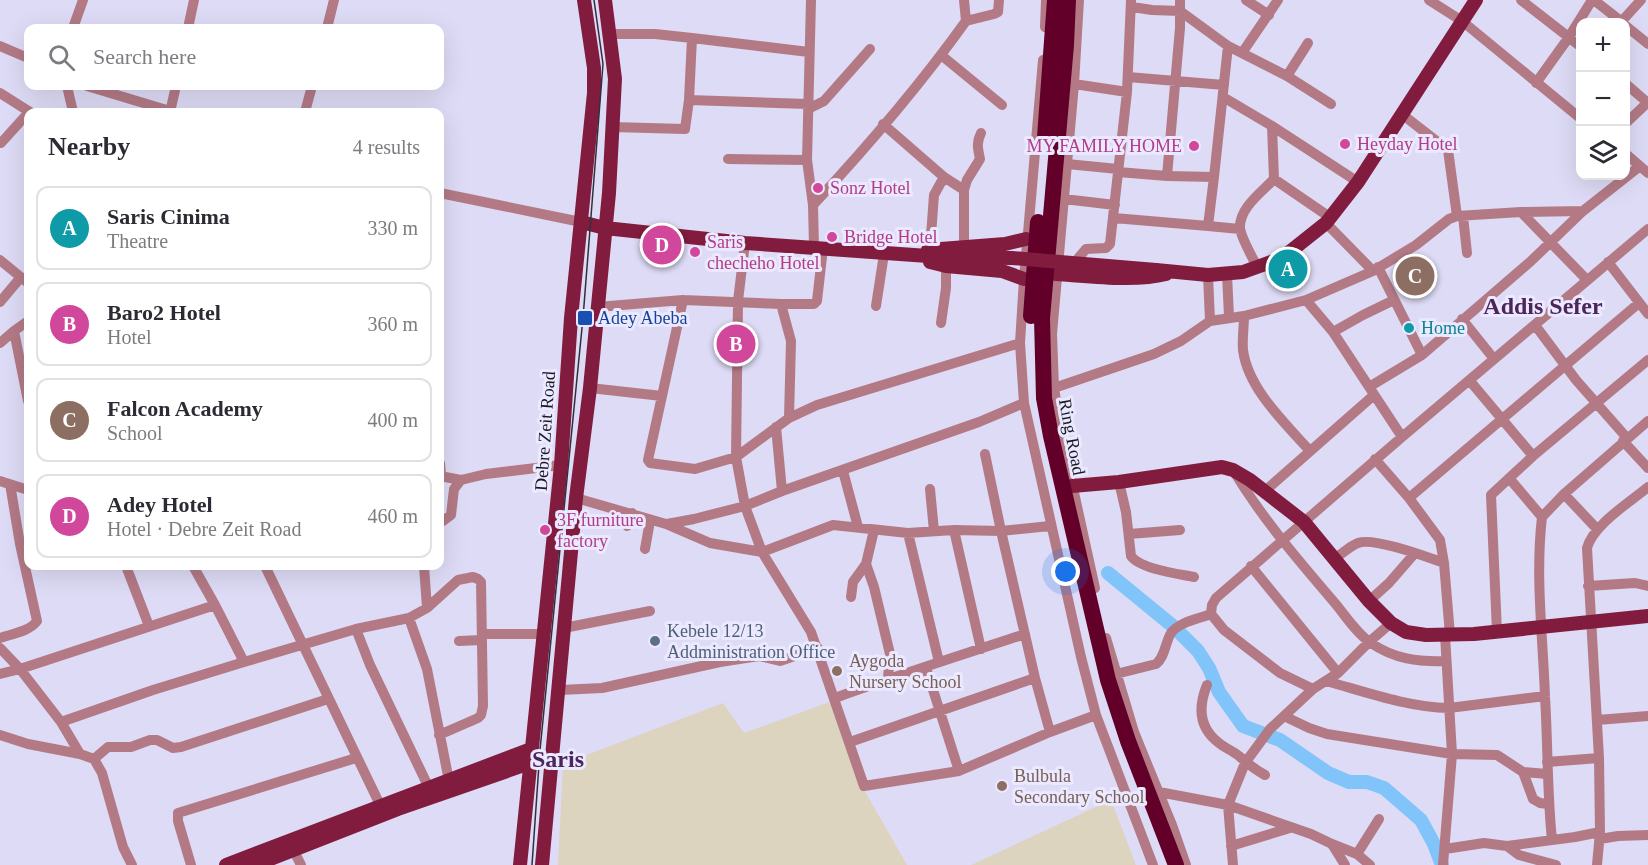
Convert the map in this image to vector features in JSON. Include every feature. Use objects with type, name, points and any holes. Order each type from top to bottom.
[{"type":"highway","name":"Ring Road","points":[[1055,0],[1031,314],[1031,348],[1036,404],[1089,651],[1114,733],[1164,865]]},
{"type":"highway","name":"Ring Road","points":[[1068,0],[1042,318],[1044,398],[1108,680],[1128,741],[1176,865]]},
{"type":"main road","name":"Debre Zeit Road","points":[[520,865],[561,465],[571,318],[584,202],[594,76],[584,0]]},
{"type":"main road","name":"Debre Zeit Road","points":[[542,865],[576,498],[590,388],[608,205],[615,79],[605,0]]},
{"type":"main road","points":[[582,222],[605,228],[745,243],[884,254],[1075,262],[1208,275],[1227,274],[1257,267],[1282,258],[1328,220],[1358,182],[1476,0]]},
{"type":"main road","points":[[584,202],[608,205]]},
{"type":"main road","points":[[940,257],[964,247],[1005,244],[1026,239]]},
{"type":"main road","points":[[940,257],[1002,271],[1024,279]]},
{"type":"main road","points":[[1056,274],[1156,277],[1174,272]]},
{"type":"main road","points":[[1072,486],[1119,482],[1222,467],[1233,470],[1266,490],[1304,522],[1369,601],[1391,623],[1406,632],[1448,635],[1497,632],[1648,616]]},
{"type":"main road","points":[[255,865],[294,851],[429,788],[531,756]]},
{"type":"main road","points":[[226,865],[531,756]]},
{"type":"street","points":[[74,24],[83,0]]},
{"type":"street","points":[[189,24],[194,0]]},
{"type":"street","points":[[328,24],[334,0]]},
{"type":"street","points":[[597,307],[683,300],[781,304],[814,304],[817,302],[818,248],[807,160],[812,0]]},
{"type":"street","points":[[964,0],[966,21]]},
{"type":"street","points":[[813,205],[850,165],[941,55],[966,21],[998,12],[999,0]]},
{"type":"street","points":[[1046,0],[1026,239],[1020,343],[1024,403],[1050,526],[1096,715],[1153,865]]},
{"type":"street","name":"Ring Road","points":[[1079,0],[1052,334],[1054,388],[1072,486],[1103,627],[1116,674],[1134,732],[1186,865]]},
{"type":"street","points":[[1246,0],[1269,15]]},
{"type":"street","points":[[1242,53],[1278,0]]},
{"type":"street","points":[[1429,0],[1462,21],[1576,114]]},
{"type":"street","points":[[1521,0],[1576,42]]},
{"type":"street","points":[[1536,83],[1593,0],[1616,18]]},
{"type":"street","points":[[1625,18],[1641,0]]},
{"type":"street","points":[[1075,262],[1086,249],[1106,248],[1110,244],[1127,92],[1132,3],[1152,10],[1180,5],[1228,45],[1287,76],[1331,105]]},
{"type":"street","points":[[1167,176],[1176,82],[1180,5]]},
{"type":"street","points":[[1630,29],[1648,44]]},
{"type":"street","points":[[610,34],[655,34],[809,52]]},
{"type":"street","points":[[612,127],[685,129],[692,38]]},
{"type":"street","points":[[1287,76],[1308,43]]},
{"type":"street","points":[[1208,226],[1228,45]]},
{"type":"street","points":[[0,46],[24,56]]},
{"type":"street","points":[[689,100],[808,106],[824,101],[870,49]]},
{"type":"street","points":[[941,55],[1002,105]]},
{"type":"street","points":[[1128,77],[1224,85]]},
{"type":"street","points":[[1074,84],[1127,92]]},
{"type":"street","points":[[1630,87],[1648,102],[1630,119]]},
{"type":"street","points":[[68,90],[72,108]]},
{"type":"street","points":[[100,90],[157,108]]},
{"type":"street","points":[[171,108],[175,90]]},
{"type":"street","points":[[306,108],[311,90]]},
{"type":"street","points":[[0,93],[24,108]]},
{"type":"street","points":[[1222,97],[1272,126],[1358,182]]},
{"type":"street","points":[[1403,115],[1448,150],[1467,253]]},
{"type":"street","points":[[1,143],[24,118]]},
{"type":"street","points":[[883,124],[944,177],[964,190]]},
{"type":"street","points":[[1257,267],[1240,229],[1248,207],[1274,178],[1272,126]]},
{"type":"street","points":[[964,247],[964,190],[967,180],[980,159],[977,149],[981,133]]},
{"type":"street","points":[[1266,490],[1372,391],[1422,355],[1515,275],[1583,211],[1644,169],[1630,157]]},
{"type":"street","points":[[728,159],[807,160]]},
{"type":"street","points":[[1067,164],[1167,176],[1214,177]]},
{"type":"street","points":[[941,323],[946,288],[940,257],[934,195],[944,177]]},
{"type":"street","points":[[1274,178],[1328,220],[1375,269],[1394,300],[1422,355]]},
{"type":"street","points":[[444,194],[582,222]]},
{"type":"street","points":[[1064,199],[1115,205]]},
{"type":"street","points":[[1054,388],[1154,354],[1181,341],[1210,321],[1244,316],[1306,300],[1375,269],[1416,245],[1443,223],[1460,216],[1583,211]]},
{"type":"street","points":[[1521,212],[1587,280]]},
{"type":"street","points":[[1114,218],[1240,229]]},
{"type":"street","points":[[1313,689],[1280,673],[1224,630],[1211,614],[1216,598],[1375,459],[1608,262],[1646,235]]},
{"type":"street","points":[[745,243],[738,301],[736,457],[745,506],[762,552],[811,632],[818,648],[864,786],[959,771],[1096,715]]},
{"type":"street","points":[[876,306],[884,254]]},
{"type":"street","points":[[0,260],[24,279]]},
{"type":"street","points":[[1608,262],[1648,314]]},
{"type":"street","points":[[1227,274],[1229,317]]},
{"type":"street","points":[[1208,275],[1210,321]]},
{"type":"street","points":[[0,302],[24,281]]},
{"type":"street","points":[[683,300],[648,462],[694,470],[736,457],[789,418],[817,405],[1020,343]]},
{"type":"street","points":[[1306,300],[1333,332],[1402,437]]},
{"type":"street","points":[[1333,332],[1394,300]]},
{"type":"street","points":[[1409,498],[1639,303]]},
{"type":"street","points":[[781,304],[792,348],[789,418]]},
{"type":"street","points":[[1244,316],[1244,351],[1247,366],[1270,404],[1310,451]]},
{"type":"street","points":[[1462,319],[1494,359]]},
{"type":"street","points":[[0,343],[24,324]]},
{"type":"street","points":[[1535,325],[1576,380],[1648,468]]},
{"type":"street","points":[[14,331],[24,381]]},
{"type":"street","points":[[1497,632],[1490,500],[1494,491],[1648,360]]},
{"type":"street","points":[[1470,381],[1533,456]]},
{"type":"street","points":[[590,388],[662,396]]},
{"type":"street","points":[[666,524],[745,506],[979,422],[1024,403]]},
{"type":"street","points":[[1552,840],[1548,804],[1541,627],[1539,543],[1542,517],[1564,494],[1648,421]]},
{"type":"street","points":[[776,427],[782,491]]},
{"type":"street","points":[[985,453],[1035,678],[1050,732]]},
{"type":"street","points":[[1375,459],[1409,498],[1440,540],[1444,563],[1448,635],[1446,661],[1452,754],[1444,863]]},
{"type":"street","points":[[444,477],[461,480],[486,474],[561,465]]},
{"type":"street","points":[[1233,470],[1251,500],[1281,540],[1369,642],[1391,654],[1410,660],[1446,661]]},
{"type":"street","points":[[843,471],[858,527]]},
{"type":"street","points":[[1509,478],[1542,517]]},
{"type":"street","points":[[444,521],[450,517],[454,489],[461,480]]},
{"type":"street","points":[[1119,482],[1133,560],[1154,568],[1194,577]]},
{"type":"street","points":[[5,483],[24,489]]},
{"type":"street","points":[[5,483],[24,562]]},
{"type":"street","points":[[1597,865],[1600,835],[1599,758],[1587,548],[1597,529],[1648,487]]},
{"type":"street","points":[[930,489],[934,531]]},
{"type":"street","points":[[1564,494],[1597,529]]},
{"type":"street","points":[[576,498],[666,524],[710,543],[762,552],[833,525],[908,533],[954,530],[1001,531],[1050,526]]},
{"type":"street","points":[[627,526],[632,513]]},
{"type":"street","points":[[645,549],[650,521]]},
{"type":"street","points":[[850,597],[853,582],[866,564],[874,530]]},
{"type":"street","points":[[954,530],[981,649]]},
{"type":"street","points":[[1129,534],[1180,530]]},
{"type":"street","points":[[908,533],[939,662]]},
{"type":"street","points":[[1335,558],[1357,543],[1365,542],[1415,553],[1444,563]]},
{"type":"street","points":[[1369,601],[1389,583],[1415,553]]},
{"type":"street","points":[[866,564],[874,587],[890,654],[888,678]]},
{"type":"street","points":[[1251,566],[1338,673]]},
{"type":"street","points":[[0,638],[27,629],[35,625],[37,621],[26,570]]},
{"type":"street","points":[[128,570],[149,626]]},
{"type":"street","points":[[195,570],[244,662]]},
{"type":"street","points":[[267,570],[383,810]]},
{"type":"street","points":[[423,570],[427,608]]},
{"type":"street","points":[[61,722],[244,662],[356,629],[409,618],[427,608],[458,580],[473,577],[481,582],[483,706],[481,715],[439,735]]},
{"type":"street","points":[[1588,586],[1635,583],[1648,586]]},
{"type":"street","points":[[0,674],[214,605]]},
{"type":"street","points":[[564,628],[650,611]]},
{"type":"street","points":[[1116,674],[1156,664],[1160,661],[1169,637],[1179,626],[1211,614]]},
{"type":"street","points":[[409,618],[427,669],[449,781]]},
{"type":"street","points":[[1233,865],[1228,805],[1245,763],[1266,733],[1313,689],[1338,673],[1391,623]]},
{"type":"street","points":[[356,629],[370,665],[429,788]]},
{"type":"street","points":[[459,641],[482,637],[544,633]]},
{"type":"street","points":[[835,698],[888,678],[926,668],[1025,634]]},
{"type":"street","points":[[0,648],[20,669],[61,722],[80,754]]},
{"type":"street","points":[[560,690],[602,688],[740,659],[764,657],[780,661],[818,648]]},
{"type":"street","points":[[926,668],[959,771]]},
{"type":"street","points":[[850,742],[1035,678]]},
{"type":"street","points":[[1326,681],[1402,702],[1435,708],[1545,696]]},
{"type":"street","points":[[1207,685],[1200,708],[1207,730],[1218,743],[1265,775]]},
{"type":"street","points":[[94,759],[108,747],[131,747],[150,740],[157,740],[168,747],[181,747],[328,699]]},
{"type":"street","points":[[1284,716],[1327,734],[1452,754],[1497,755],[1523,772],[1547,774]]},
{"type":"street","points":[[1597,720],[1648,716]]},
{"type":"street","points":[[0,735],[94,759],[102,773],[123,847],[132,865]]},
{"type":"street","points":[[191,865],[177,816],[181,811],[356,758]]},
{"type":"street","points":[[1547,762],[1599,758]]},
{"type":"street","points":[[1523,772],[1533,799],[1548,804]]},
{"type":"street","points":[[1159,792],[1228,805],[1357,854],[1370,865]]},
{"type":"street","points":[[1357,854],[1379,819]]},
{"type":"street","points":[[1231,846],[1290,828]]},
{"type":"street","points":[[1446,849],[1484,843],[1507,846],[1600,835],[1648,835]]},
{"type":"street","points":[[1332,844],[1345,865]]},
{"type":"street","points":[[1507,846],[1521,860],[1556,865]]},
{"type":"street","points":[[294,851],[301,865]]},
{"type":"shaded area","points":[[835,700],[863,788],[907,865],[558,865],[563,764],[723,703],[744,733]]},
{"type":"shaded area","points":[[1111,800],[1136,865],[971,865]]},
{"type":"waterway","points":[[1108,573],[1174,627],[1198,651],[1209,668],[1219,692],[1243,726],[1280,740],[1328,773],[1349,782],[1367,782],[1384,788],[1421,820],[1442,865]]},
{"type":"tram line","points":[[532,865],[540,750],[583,318],[603,64],[594,0]]},
{"type":"place","name":"Heyday Hotel","points":[[1345,144]]},
{"type":"place","name":"MY FAMILY HOME","points":[[1194,146]]},
{"type":"place","name":"Sonz Hotel","points":[[818,188]]},
{"type":"place","name":"Bridge Hotel","points":[[832,237]]},
{"type":"place","name":"Adey Hotel","points":[[662,245]]},
{"type":"place","name":"Saris checheho Hotel","points":[[695,252]]},
{"type":"place","name":"Saris Cinima","points":[[1288,269]]},
{"type":"place","name":"Falcon Academy","points":[[1415,276]]},
{"type":"place","name":"Adey Abeba","points":[[585,318]]},
{"type":"place","name":"Home","points":[[1409,328]]},
{"type":"place","name":"Baro2 Hotel","points":[[736,344]]},
{"type":"place","name":"3F furniture factory","points":[[545,530]]},
{"type":"place","name":"Kebele 12/13 Addministration Office","points":[[655,641]]},
{"type":"place","name":"Aygoda Nursery School","points":[[837,671]]},
{"type":"place","name":"Bulbula Secondary School","points":[[1002,786]]},
{"type":"district","name":"Addis Sefer","points":[[1543,306]]},
{"type":"district","name":"Saris","points":[[558,759]]}]
